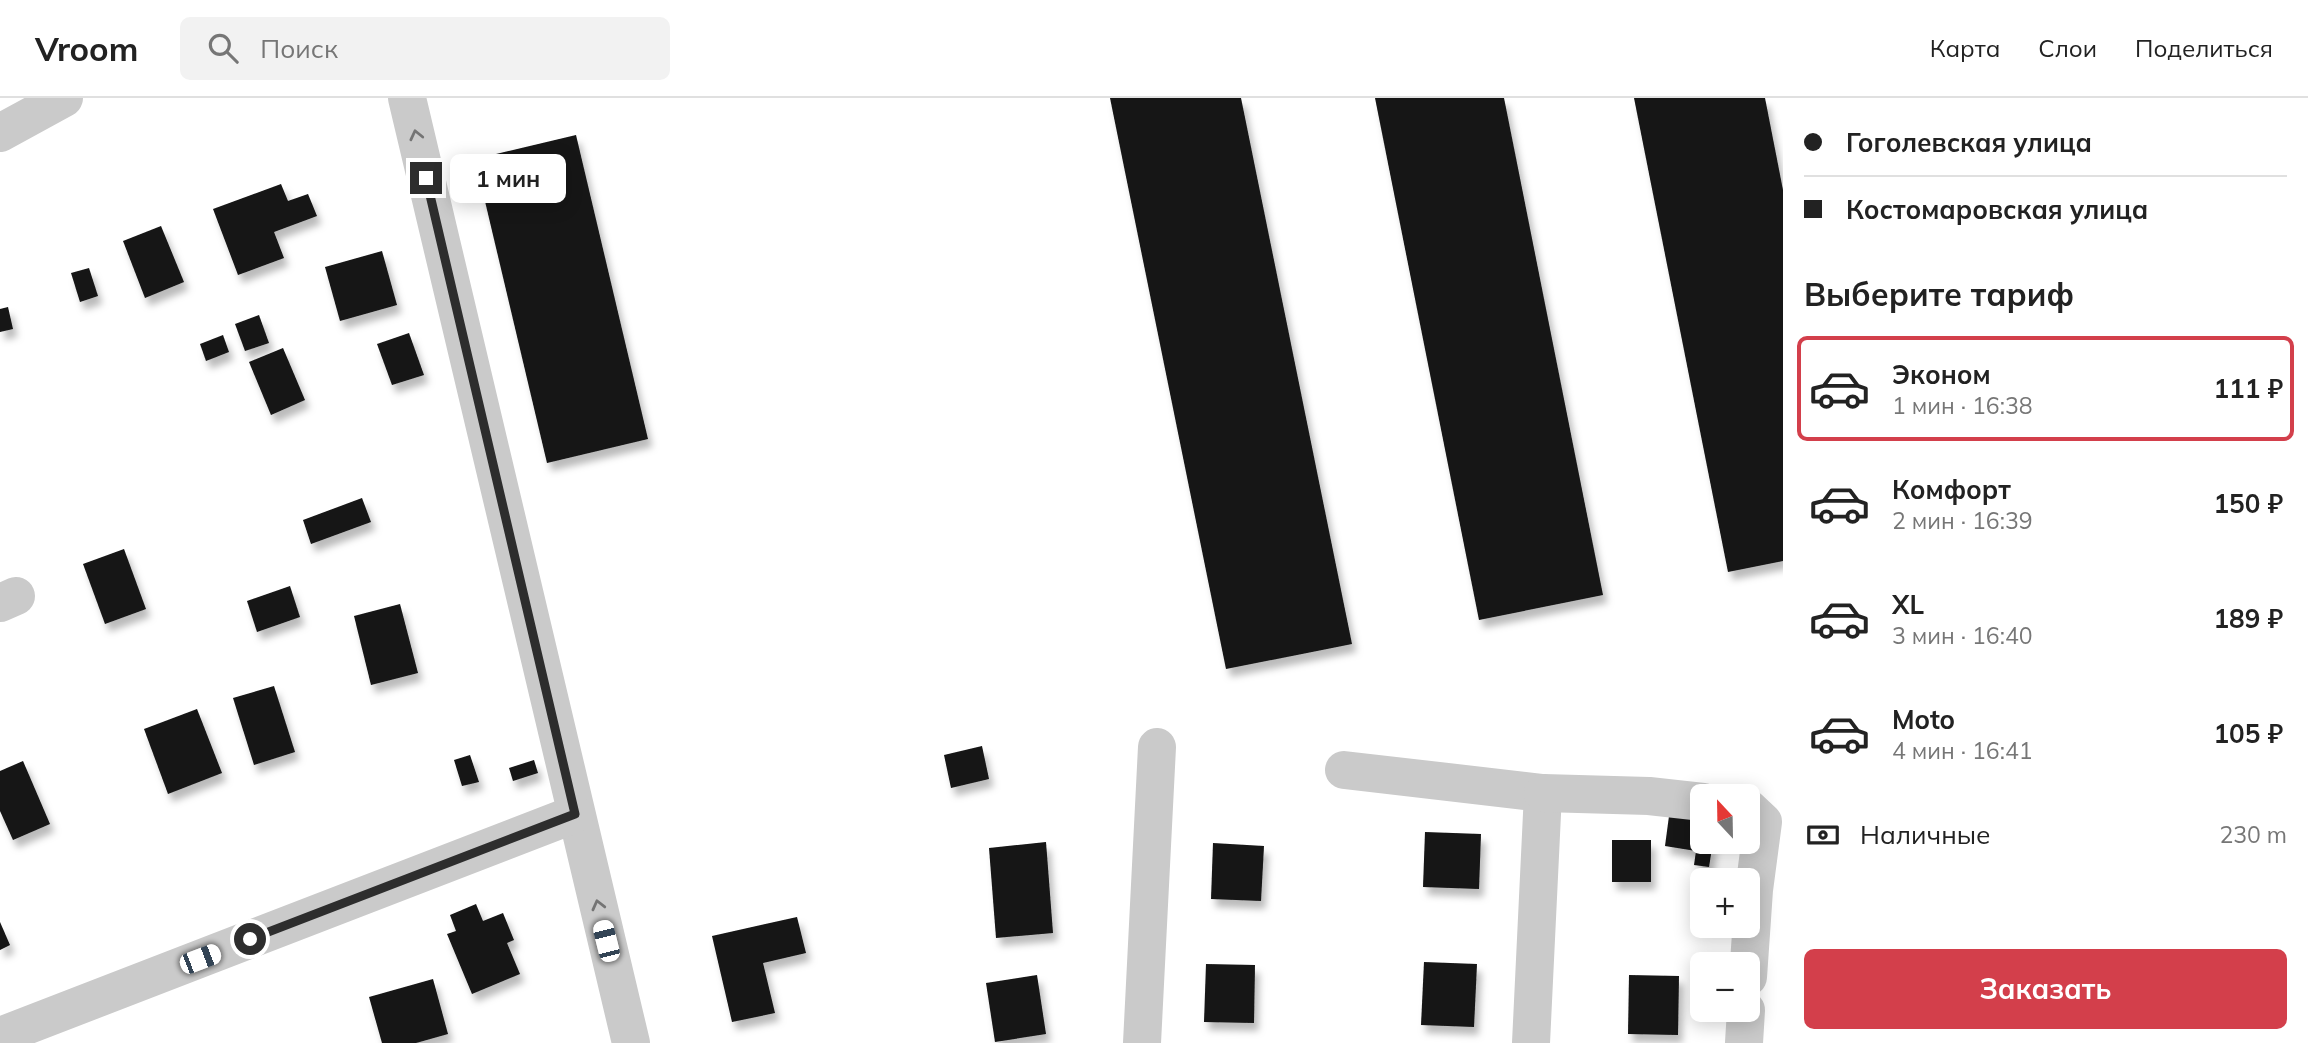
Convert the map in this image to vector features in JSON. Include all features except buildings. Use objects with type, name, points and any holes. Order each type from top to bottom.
[{"type":"street","points":[[0,133],[64,98]]},
{"type":"street","points":[[407,98],[631,1043]]},
{"type":"street","points":[[1142,1043],[1157,747]]},
{"type":"street","points":[[1344,769],[1543,793],[1650,796],[1690,801]]},
{"type":"street","points":[[1531,1043],[1543,793]]},
{"type":"street","points":[[0,1036],[575,814]]},
{"type":"street","points":[[1760,819],[1763,822],[1760,845]]},
{"type":"street","points":[[1750,952],[1759,854]]},
{"type":"street","points":[[1744,1043],[1745,1022]]},
{"type":"route","points":[[250,939],[575,814],[426,178]]}]
